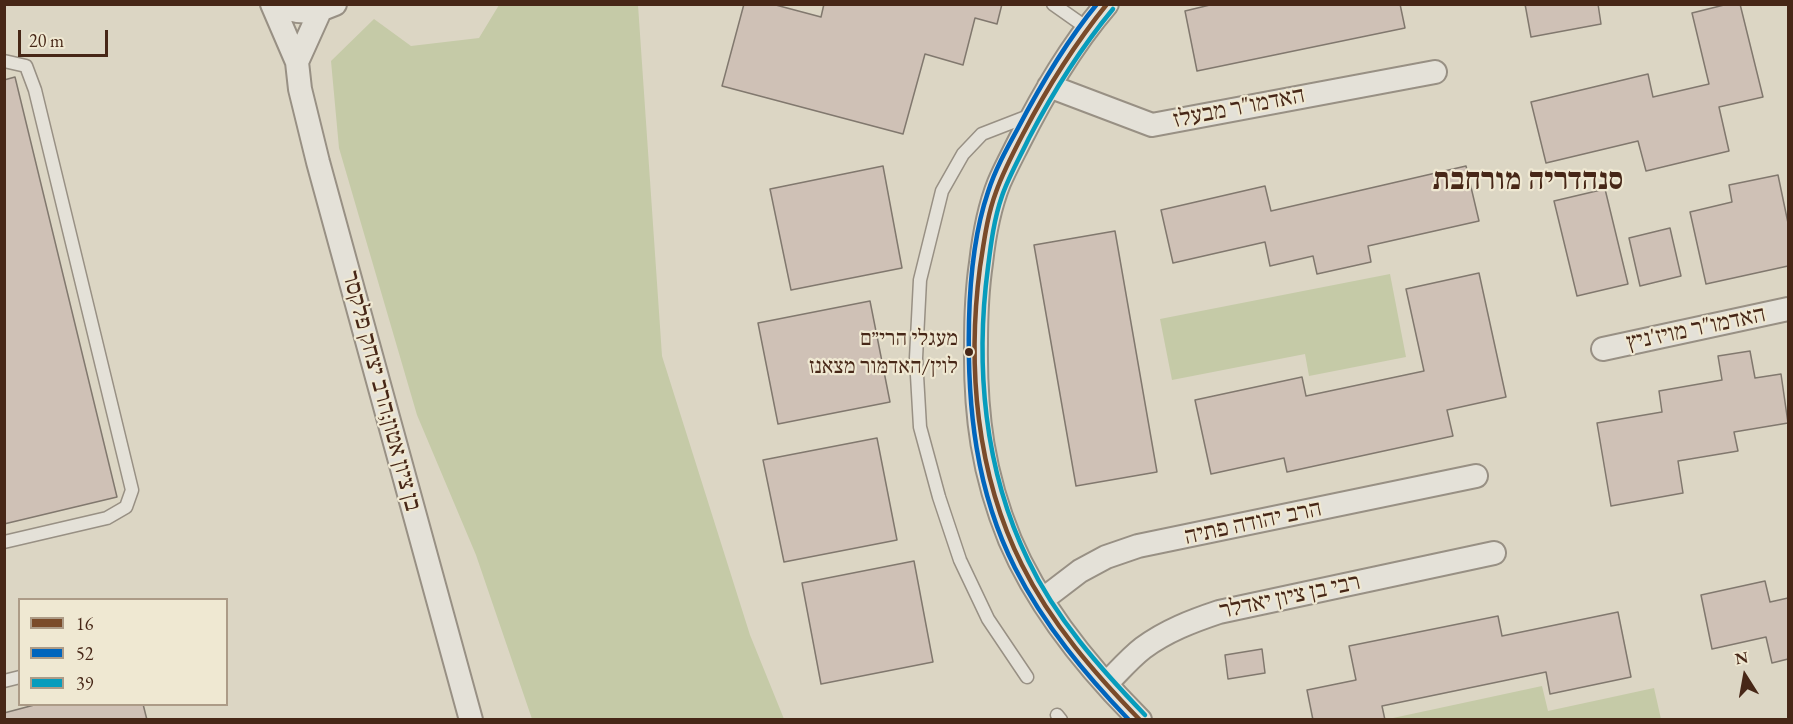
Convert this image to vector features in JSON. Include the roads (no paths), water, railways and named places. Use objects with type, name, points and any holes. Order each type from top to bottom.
[{"type":"street","name":"בן ציון אטון;הרב יצחק פלקסר","points":[[272,4],[297,62],[300,89],[318,162],[471,720]]},
{"type":"street","points":[[280,4],[301,12],[328,8]]},
{"type":"street","points":[[1107,4],[1087,28],[1049,86],[998,184],[985,233],[976,295],[975,388],[980,436],[991,486],[1011,540],[1042,600],[1071,641],[1106,684],[1140,720]]},
{"type":"street","points":[[297,62],[328,8]]},
{"type":"street","name":"האדמו\"ר מבעלז","points":[[1049,86],[1152,125],[1435,72]]},
{"type":"street","name":"האדמו\"ר מויז'ניץ","points":[[1603,349],[1788,309]]},
{"type":"street","name":"הרב יהודה פתיה","points":[[1042,600],[1080,571],[1106,557],[1138,546],[1476,476]]},
{"type":"street","name":"רבי בן ציון יאדלר","points":[[1106,684],[1142,649],[1188,622],[1219,612],[1494,554]]},
{"type":"lane","points":[[1053,4],[1087,28]]},
{"type":"lane","points":[[4,61],[26,66],[35,90],[132,490],[126,507],[107,518],[4,542]]},
{"type":"lane","points":[[1027,677],[988,619],[960,560],[939,497],[920,427],[916,358],[920,280],[942,191],[963,154],[982,134],[1033,114]]},
{"type":"place","name":"מעגלי הרי״ם לוין/האדמור מצאנז","points":[[969,352]]},
{"type":"district","name":"סנהדריה מורחבת","points":[[1528,181]]}]
